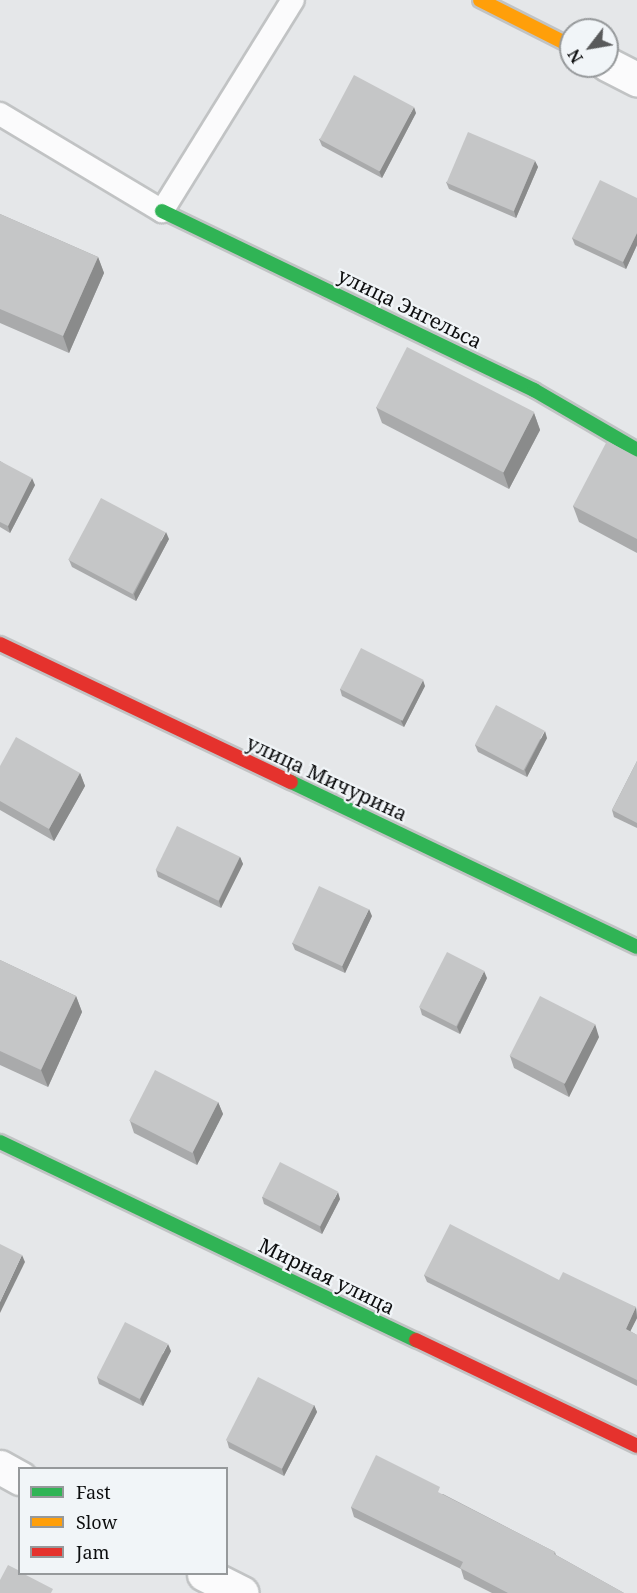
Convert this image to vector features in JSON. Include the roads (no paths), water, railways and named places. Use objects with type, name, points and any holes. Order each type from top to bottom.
[{"type":"street","points":[[480,0],[559,40]]},
{"type":"street","points":[[619,70],[637,79]]},
{"type":"street","name":"улица Энгельса","points":[[162,211],[534,390],[637,450]]},
{"type":"street","name":"улица Мичурина","points":[[0,644],[637,948]]},
{"type":"street","name":"Мирная улица","points":[[0,1142],[637,1446]]},
{"type":"street","points":[[0,1467],[18,1477]]},
{"type":"street","points":[[206,1575],[242,1593]]},
{"type":"lane","points":[[0,114],[162,211],[293,0]]}]
